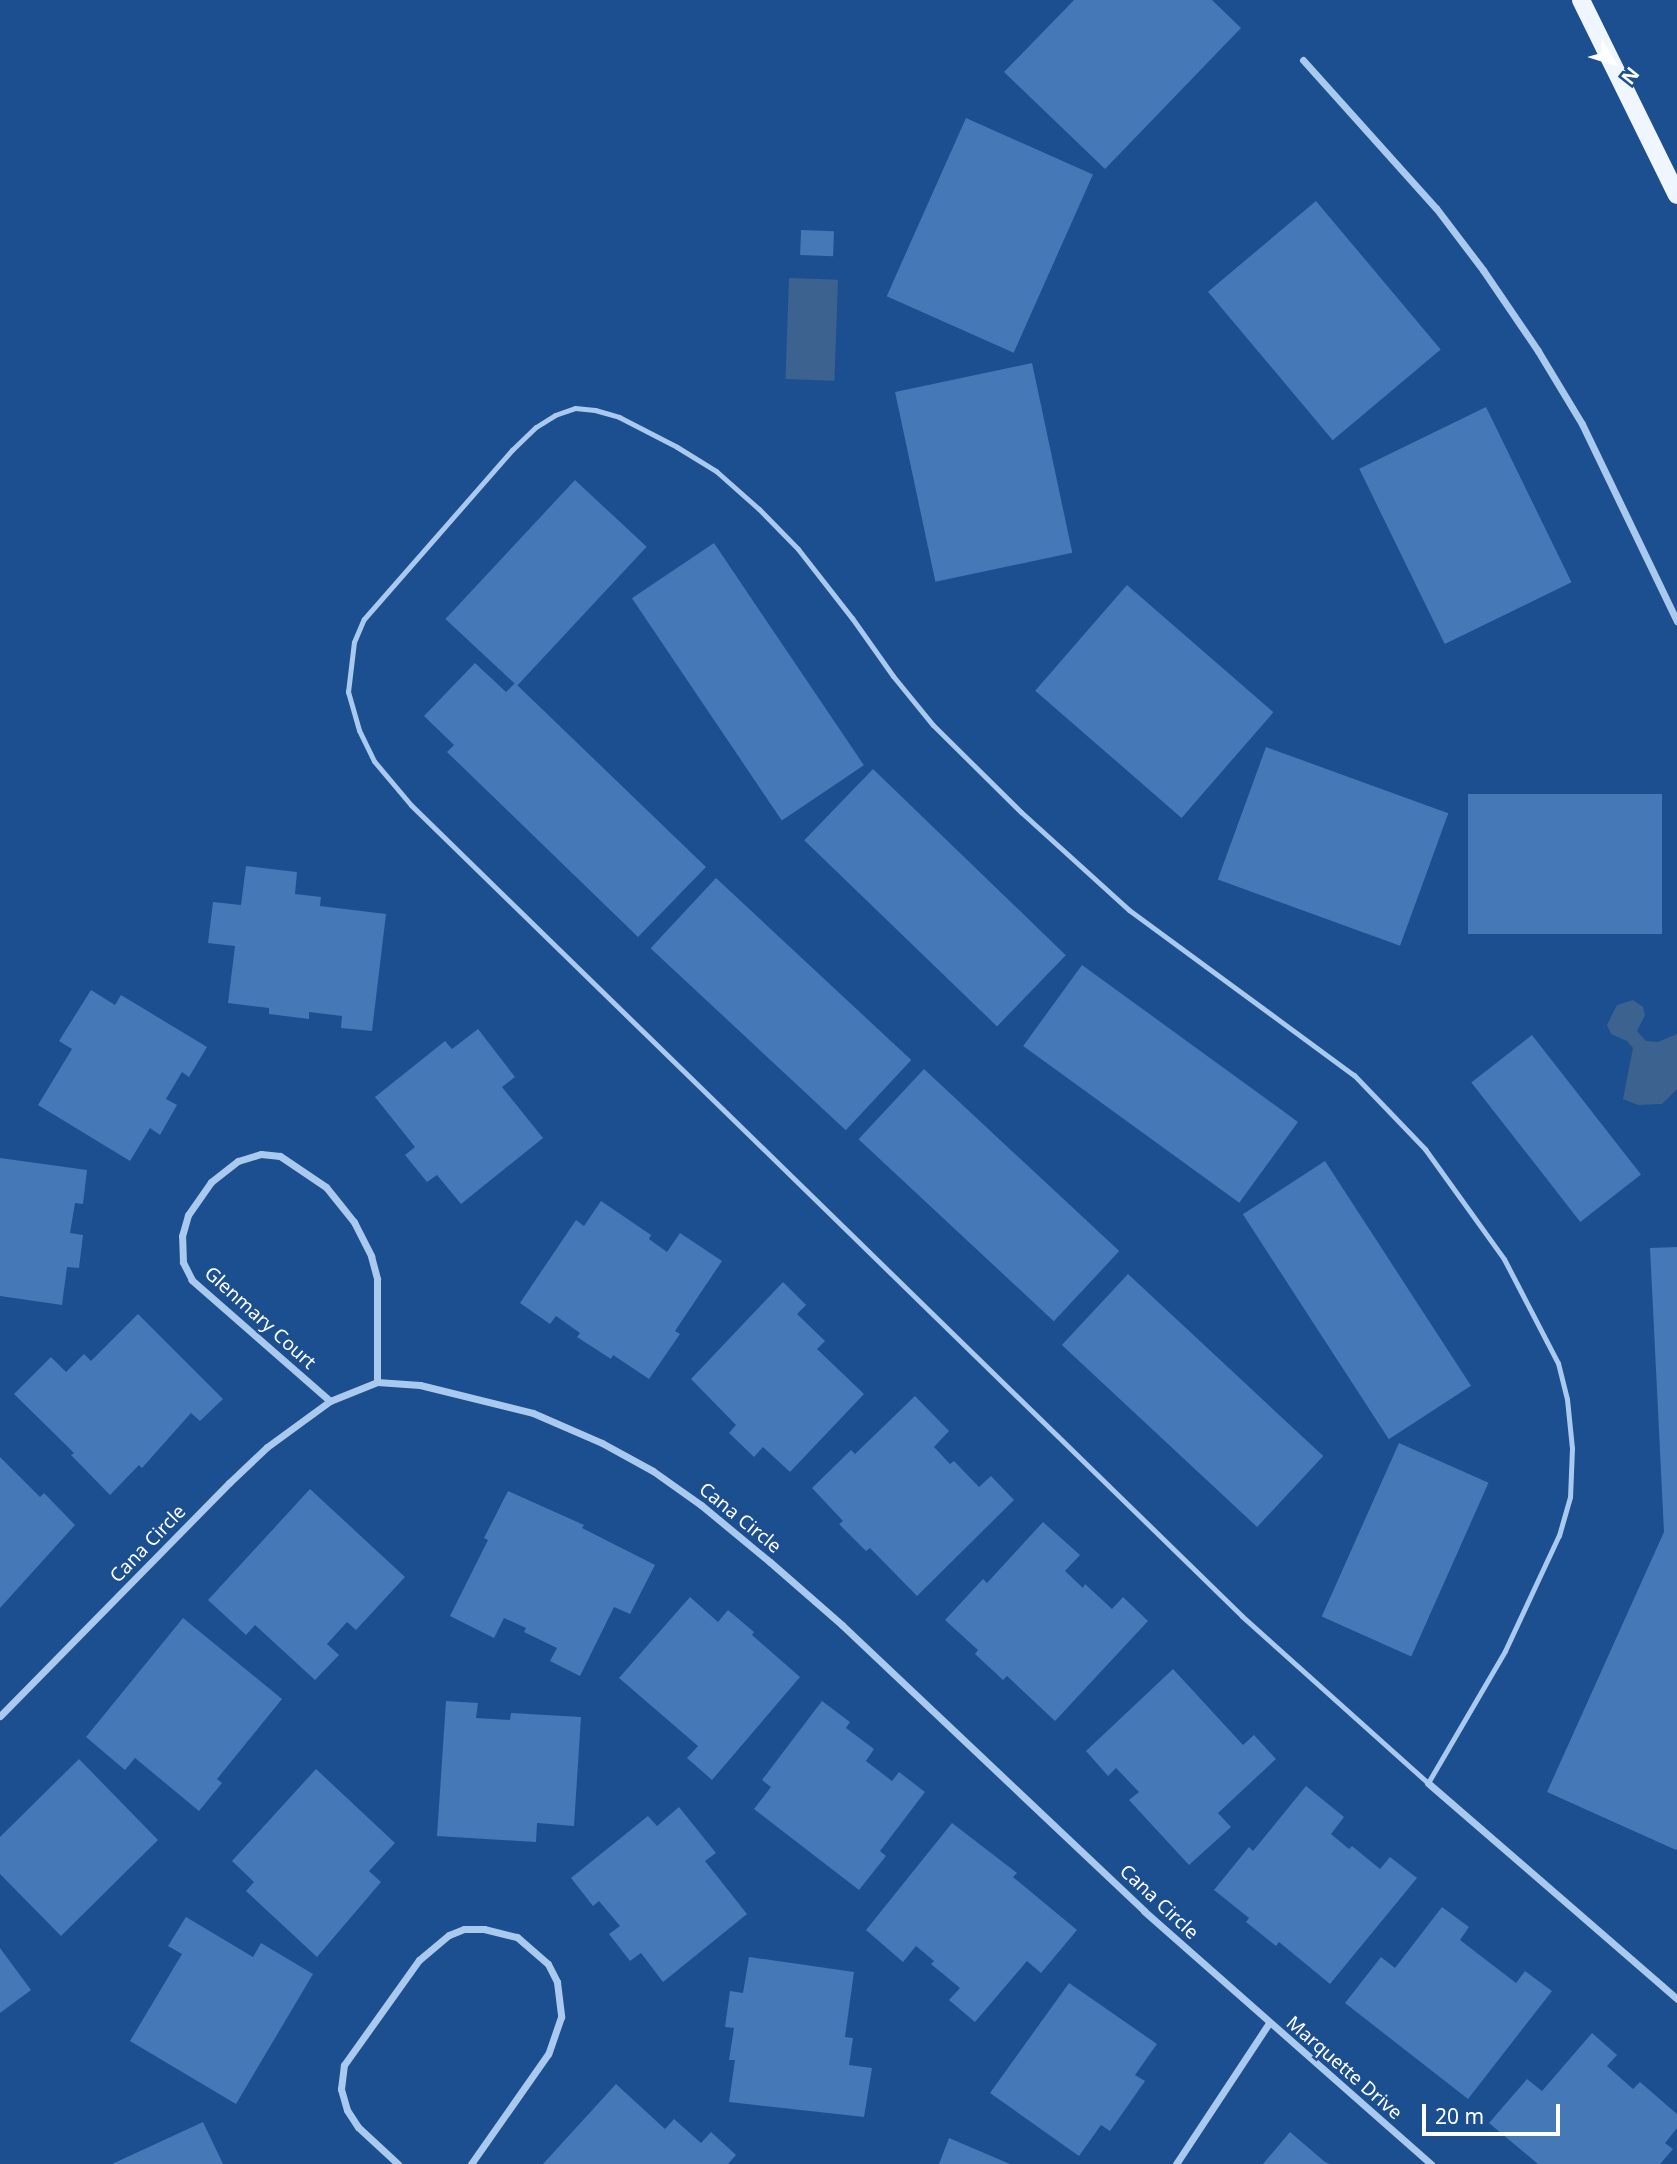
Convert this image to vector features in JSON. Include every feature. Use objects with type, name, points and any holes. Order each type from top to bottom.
[{"type":"main road","points":[[1581,0],[1677,195]]},
{"type":"street","points":[[1303,60],[1436,208],[1483,270],[1538,351],[1582,424],[1677,621]]},
{"type":"street","name":"Glenmary Court","points":[[330,1401],[192,1280],[183,1262],[182,1236],[188,1215],[211,1182],[238,1161],[261,1154],[280,1156],[326,1188],[355,1222],[371,1256],[377,1279],[377,1382]]},
{"type":"street","name":"Cana Circle","points":[[0,1716],[267,1447],[330,1401],[377,1382],[420,1385],[533,1413],[602,1443],[653,1471],[691,1498],[842,1625],[1144,1911],[1269,2023]]},
{"type":"street","points":[[1428,1783],[1677,1999]]},
{"type":"street","points":[[398,2164],[358,2127],[347,2110],[341,2090],[344,2065],[419,1960],[449,1935],[464,1929],[484,1929],[517,1937],[548,1965],[557,1982],[561,2017],[548,2054],[471,2164]]},
{"type":"street","points":[[1177,2164],[1269,2023]]},
{"type":"street","name":"Marquette Drive","points":[[1269,2023],[1431,2164]]},
{"type":"lane","points":[[575,408],[595,410],[641,427],[716,471],[759,509],[798,549],[933,725],[1021,812],[1129,910],[1214,975],[1329,1054],[1354,1075],[1425,1149],[1504,1259],[1559,1363],[1573,1448],[1570,1497],[1559,1535],[1516,1630],[1428,1783],[1242,1616],[411,805],[374,761],[359,730],[348,692],[354,642],[364,619],[380,597],[512,450],[555,415],[575,408]]},
{"type":"water","points":[[789,278],[838,280],[834,381],[785,379]]},
{"type":"water","points":[[1633,1000],[1643,1007],[1645,1015],[1637,1031],[1646,1041],[1658,1042],[1677,1034],[1677,1089],[1662,1104],[1638,1105],[1623,1099],[1633,1048],[1627,1041],[1611,1034],[1607,1025],[1617,1005]]},
{"type":"building","points":[[1074,0],[1212,0],[1241,28],[1105,169],[1004,72]]},
{"type":"building","points":[[966,118],[1093,175],[1014,353],[887,296]]},
{"type":"building","points":[[1316,201],[1441,350],[1333,440],[1208,292]]},
{"type":"building","points":[[801,230],[834,231],[833,256],[800,255]]},
{"type":"building","points":[[1032,363],[1072,553],[935,582],[895,392]]},
{"type":"building","points":[[1486,407],[1571,582],[1445,644],[1359,469]]},
{"type":"building","points":[[575,480],[647,547],[517,686],[445,619]]},
{"type":"building","points":[[714,543],[864,765],[782,821],[632,598]]},
{"type":"building","points":[[1127,585],[1273,712],[1182,818],[1035,691]]},
{"type":"building","points":[[475,663],[506,692],[515,683],[706,867],[638,937],[447,752],[454,745],[424,716]]},
{"type":"building","points":[[1266,747],[1448,813],[1400,946],[1218,879]]},
{"type":"building","points":[[873,769],[1066,955],[997,1026],[804,840]]},
{"type":"building","points":[[1468,794],[1662,794],[1662,934],[1468,934]]},
{"type":"building","points":[[246,866],[297,872],[295,894],[321,897],[320,906],[386,914],[372,1031],[341,1028],[342,1016],[309,1012],[309,1019],[269,1014],[269,1008],[228,1003],[235,946],[208,943],[213,902],[241,905]]},
{"type":"building","points":[[716,878],[911,1060],[846,1130],[651,948]]},
{"type":"building","points":[[1082,965],[1298,1122],[1239,1203],[1023,1046]]},
{"type":"building","points":[[91,990],[115,1005],[121,995],[207,1047],[189,1077],[182,1072],[166,1099],[177,1105],[160,1135],[150,1128],[130,1161],[38,1105],[72,1049],[59,1041]]},
{"type":"building","points":[[478,1029],[515,1077],[502,1087],[543,1138],[461,1204],[437,1175],[427,1182],[405,1155],[415,1147],[375,1097],[445,1041],[452,1049]]},
{"type":"building","points":[[1532,1035],[1641,1174],[1580,1222],[1471,1082]]},
{"type":"building","points":[[924,1069],[1119,1251],[1054,1321],[859,1139]]},
{"type":"building","points":[[0,1158],[87,1170],[83,1204],[75,1203],[70,1233],[83,1235],[79,1268],[67,1267],[62,1305],[0,1296]]},
{"type":"building","points":[[1325,1161],[1471,1386],[1389,1439],[1243,1214]]},
{"type":"building","points":[[601,1201],[651,1235],[649,1239],[667,1252],[680,1233],[722,1261],[675,1331],[680,1334],[649,1379],[613,1355],[611,1359],[577,1337],[580,1333],[556,1316],[550,1324],[520,1303],[576,1220],[584,1226]]},
{"type":"building","points":[[1677,1247],[1676,1850],[1547,1792],[1664,1532],[1650,1248]]},
{"type":"building","points":[[1128,1274],[1323,1456],[1257,1527],[1062,1345]]},
{"type":"building","points":[[783,1282],[806,1305],[797,1314],[825,1341],[817,1349],[864,1394],[790,1472],[763,1447],[754,1457],[729,1433],[736,1425],[691,1379]]},
{"type":"building","points":[[138,1314],[223,1399],[200,1421],[191,1413],[142,1468],[139,1465],[110,1495],[71,1455],[74,1453],[14,1394],[51,1357],[66,1372],[84,1354],[91,1361]]},
{"type":"building","points":[[915,1396],[949,1431],[934,1447],[950,1464],[954,1461],[979,1487],[991,1476],[1014,1500],[917,1596],[870,1548],[866,1551],[839,1524],[843,1521],[812,1488],[851,1450],[855,1454]]},
{"type":"building","points":[[1399,1443],[1489,1483],[1411,1656],[1322,1617]]},
{"type":"building","points":[[0,1457],[40,1497],[44,1493],[75,1525],[0,1608]]},
{"type":"building","points":[[310,1489],[405,1577],[356,1630],[347,1622],[327,1644],[339,1655],[315,1680],[255,1625],[246,1635],[208,1600]]},
{"type":"building","points":[[508,1491],[584,1525],[582,1528],[655,1565],[630,1614],[614,1607],[580,1676],[550,1661],[557,1648],[524,1632],[526,1628],[504,1618],[494,1638],[450,1616],[488,1540],[484,1538]]},
{"type":"building","points":[[1043,1522],[1080,1555],[1065,1571],[1083,1588],[1085,1584],[1112,1609],[1123,1597],[1148,1621],[1055,1721],[1007,1676],[1003,1680],[975,1654],[978,1650],[945,1620],[983,1579],[987,1583]]},
{"type":"building","points":[[690,1597],[718,1622],[728,1610],[800,1677],[712,1780],[687,1758],[698,1746],[619,1678]]},
{"type":"building","points":[[183,1618],[282,1699],[217,1779],[222,1783],[199,1811],[135,1758],[125,1770],[86,1737]]},
{"type":"building","points":[[1173,1669],[1243,1745],[1254,1735],[1276,1759],[1218,1813],[1231,1827],[1189,1865],[1129,1800],[1139,1792],[1116,1768],[1108,1776],[1086,1751]]},
{"type":"building","points":[[446,1701],[478,1703],[476,1718],[510,1720],[511,1713],[581,1717],[574,1826],[537,1823],[536,1842],[437,1836]]},
{"type":"building","points":[[822,1701],[850,1722],[846,1728],[874,1749],[866,1761],[892,1781],[899,1772],[925,1792],[880,1851],[886,1856],[859,1890],[754,1809],[771,1787],[762,1780]]},
{"type":"building","points":[[79,1759],[158,1840],[61,1936],[0,1874],[0,1837]]},
{"type":"building","points":[[316,1769],[395,1843],[369,1871],[381,1882],[317,1957],[246,1891],[254,1882],[232,1861]]},
{"type":"building","points":[[1306,1786],[1344,1817],[1331,1834],[1349,1849],[1352,1846],[1380,1869],[1390,1857],[1417,1878],[1330,1984],[1279,1942],[1276,1946],[1246,1922],[1249,1918],[1214,1890],[1249,1847],[1253,1851]]},
{"type":"building","points":[[679,1807],[716,1853],[705,1861],[747,1914],[663,1982],[641,1953],[630,1961],[609,1934],[620,1926],[599,1901],[593,1906],[571,1878],[648,1816],[657,1826]]},
{"type":"building","points":[[952,1823],[1017,1873],[1013,1877],[1077,1930],[1041,1973],[1027,1961],[975,2022],[949,2000],[960,1988],[931,1964],[934,1961],[916,1946],[903,1962],[866,1930]]},
{"type":"building","points":[[1442,1907],[1469,1927],[1460,1940],[1516,1983],[1525,1971],[1552,1991],[1468,2099],[1345,2003],[1381,1957],[1395,1968]]},
{"type":"building","points":[[186,1917],[253,1957],[261,1943],[313,1974],[236,2104],[130,2041],[182,1954],[168,1946]]},
{"type":"building","points":[[0,1948],[31,1990],[0,2013]]},
{"type":"building","points":[[749,1957],[854,1972],[845,2037],[853,2038],[849,2065],[872,2068],[864,2117],[729,2102],[735,2060],[729,2060],[734,2028],[725,2027],[730,1991],[743,1993]]},
{"type":"building","points":[[1069,1983],[1157,2044],[1135,2075],[1145,2081],[1110,2131],[1101,2125],[1079,2156],[990,2093]]},
{"type":"building","points":[[1592,2033],[1617,2055],[1607,2066],[1633,2089],[1640,2082],[1677,2114],[1677,2128],[1665,2143],[1673,2149],[1660,2164],[1538,2164],[1489,2123],[1527,2079],[1542,2091]]},
{"type":"building","points":[[616,2084],[665,2129],[674,2119],[701,2143],[711,2132],[736,2155],[728,2164],[543,2164]]},
{"type":"building","points":[[203,2122],[223,2164],[112,2164]]},
{"type":"building","points":[[1290,2132],[1325,2162],[1330,2164],[1263,2164]]},
{"type":"building","points":[[949,2138],[1010,2164],[939,2164]]}]
